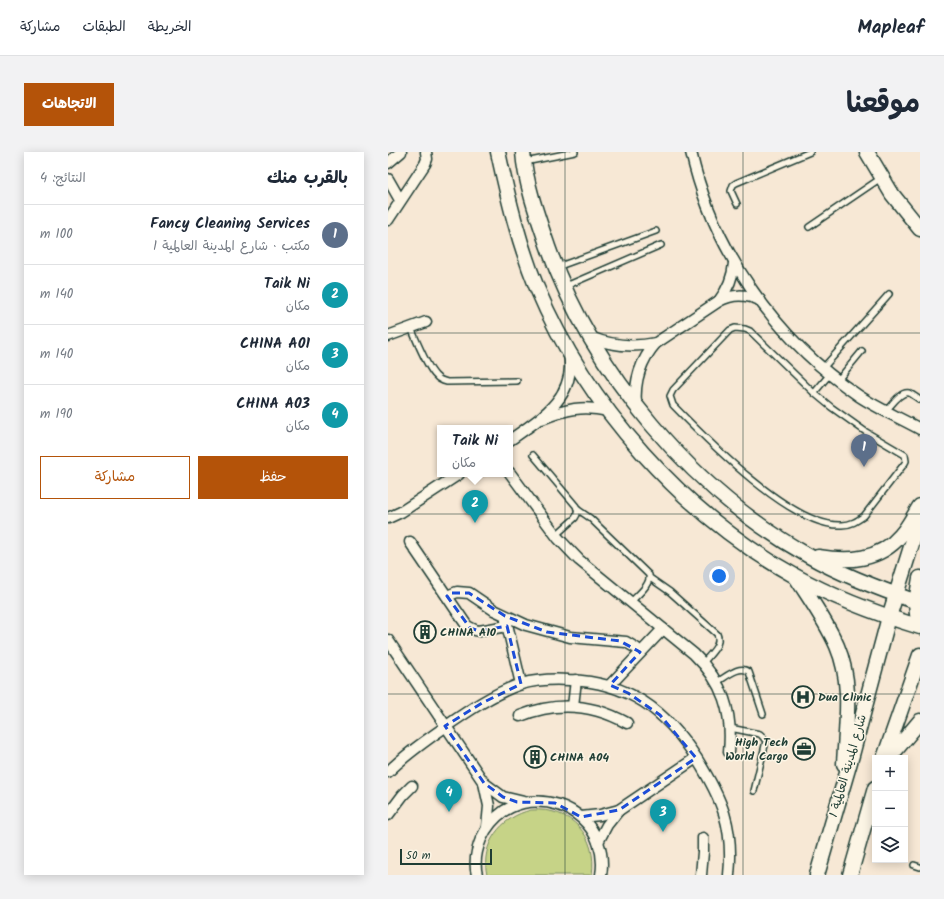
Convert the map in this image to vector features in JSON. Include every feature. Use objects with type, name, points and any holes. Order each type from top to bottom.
[{"type":"street","points":[[388,163],[400,152]]},
{"type":"street","points":[[388,220],[427,159],[426,152]]},
{"type":"street","points":[[498,152],[510,206],[528,263],[548,312],[568,350],[608,411],[660,472],[696,506],[741,542],[796,577],[857,605],[920,627]]},
{"type":"street","points":[[692,152],[705,196],[734,263],[760,300],[800,347],[826,371],[885,412],[920,429]]},
{"type":"street","points":[[867,152],[882,178],[905,211],[920,229]]},
{"type":"street","points":[[523,157],[526,175],[556,267],[589,337],[636,405],[675,450],[719,493],[764,528],[809,556],[856,579],[918,602]]},
{"type":"street","points":[[388,179],[400,200]]},
{"type":"street","points":[[719,301],[732,279],[734,263]]},
{"type":"street","points":[[636,405],[635,394],[639,372],[649,351],[656,343],[727,297],[744,295],[760,300]]},
{"type":"street","points":[[388,336],[426,322]]},
{"type":"street","points":[[589,337],[610,344],[633,347],[656,343]]},
{"type":"street","points":[[513,438],[538,420],[558,401],[567,386],[570,368],[568,350]]},
{"type":"street","points":[[538,420],[558,412],[578,408],[594,408],[608,411]]},
{"type":"street","points":[[388,518],[401,512],[454,477]]},
{"type":"street","points":[[512,477],[556,535],[579,560],[703,663],[717,682],[727,705],[730,728],[729,752]]},
{"type":"street","points":[[809,556],[847,560],[859,559],[875,554],[893,543],[902,535],[920,506]]},
{"type":"street","points":[[388,524],[401,512]]},
{"type":"street","name":"شارع المدينة العالمية 1","points":[[817,875],[852,755],[889,617],[920,518]]},
{"type":"street","points":[[410,542],[464,622],[470,628],[479,631],[507,626]]},
{"type":"street","points":[[796,577],[832,635],[845,671],[848,701],[843,785]]},
{"type":"street","points":[[920,578],[917,614],[920,623]]},
{"type":"street","points":[[447,596],[457,592],[469,593],[505,616],[533,627],[570,637],[626,642],[640,652]]},
{"type":"street","points":[[505,616],[521,684]]},
{"type":"street","points":[[610,685],[663,629]]},
{"type":"street","points":[[388,640],[484,783],[503,797],[525,802]]},
{"type":"street","points":[[885,755],[920,655]]},
{"type":"street","points":[[388,772],[411,751],[445,726],[482,703],[521,684],[548,680],[576,680],[610,685],[645,703],[660,715],[679,733],[696,758],[715,789],[727,820],[730,840],[729,875]]},
{"type":"street","points":[[573,706],[576,680]]},
{"type":"street","points":[[520,716],[546,708],[573,706],[596,709],[627,723]]},
{"type":"street","points":[[892,755],[920,721]]},
{"type":"street","points":[[598,842],[607,825],[619,810],[696,758]]},
{"type":"street","points":[[484,783],[489,806],[487,828]]},
{"type":"street","points":[[388,815],[394,805],[412,786]]},
{"type":"street","points":[[850,875],[874,791]]},
{"type":"street","points":[[477,875],[477,852],[481,839],[487,828],[500,814],[516,805],[525,802],[545,801],[568,808],[581,817],[591,828],[598,842],[602,864],[601,875]]},
{"type":"street","points":[[581,817],[600,815],[619,810]]},
{"type":"street","points":[[701,875],[703,838]]},
{"type":"lane","points":[[523,157],[575,152]]},
{"type":"lane","points":[[737,204],[731,191],[733,185],[810,152]]},
{"type":"lane","points":[[809,227],[882,178]]},
{"type":"lane","points":[[556,267],[656,231]]},
{"type":"lane","points":[[564,286],[661,245]]},
{"type":"lane","points":[[814,393],[826,371],[889,294]]},
{"type":"lane","points":[[411,328],[431,371],[442,381],[517,381]]},
{"type":"lane","points":[[740,328],[745,328],[754,334],[814,393],[848,419],[878,439],[903,453],[906,458],[905,463],[864,516],[851,524],[836,525],[804,515],[792,508],[756,483],[726,458],[673,405],[670,399],[673,390],[730,330],[740,328]]},
{"type":"lane","points":[[838,380],[862,351]]},
{"type":"lane","points":[[885,412],[901,395],[905,393],[910,393],[920,400]]},
{"type":"lane","points":[[533,455],[577,509],[596,523],[647,572],[650,578],[670,592],[717,634],[718,643],[703,663]]},
{"type":"lane","points":[[556,535],[575,518],[577,515],[577,509]]},
{"type":"lane","points":[[630,603],[648,584],[650,578]]},
{"type":"lane","points":[[717,682],[739,669],[747,670],[763,714]]},
{"type":"lane","points":[[730,728],[760,734],[766,741],[754,790]]},
{"type":"lane","points":[[914,865],[920,867]]},
{"type":"highlighted area","points":[[452,593],[469,593],[505,616],[547,632],[620,641],[640,652],[610,685],[628,693],[660,715],[696,758],[619,810],[581,817],[555,803],[517,802],[503,797],[484,783],[445,726],[482,703],[521,684],[507,626],[479,631],[470,628],[447,596]]},
{"type":"green space","points":[[531,810],[545,810],[558,813],[579,827],[591,848],[593,861],[592,875],[487,875],[487,853],[495,834],[502,825],[510,819]]},
{"type":"place","name":"Fancy Cleaning Services","points":[[864,467]]},
{"type":"place","name":"Taik Ni","points":[[475,523]]},
{"type":"place","name":"CHINA A10","points":[[425,632]]},
{"type":"place","name":"Dua Clinic","points":[[803,697]]},
{"type":"place","name":"High Tech World Cargo","points":[[804,749]]},
{"type":"place","name":"CHINA A04","points":[[535,757]]},
{"type":"place","name":"CHINA A03","points":[[449,812]]},
{"type":"place","name":"CHINA A01","points":[[663,832]]}]
